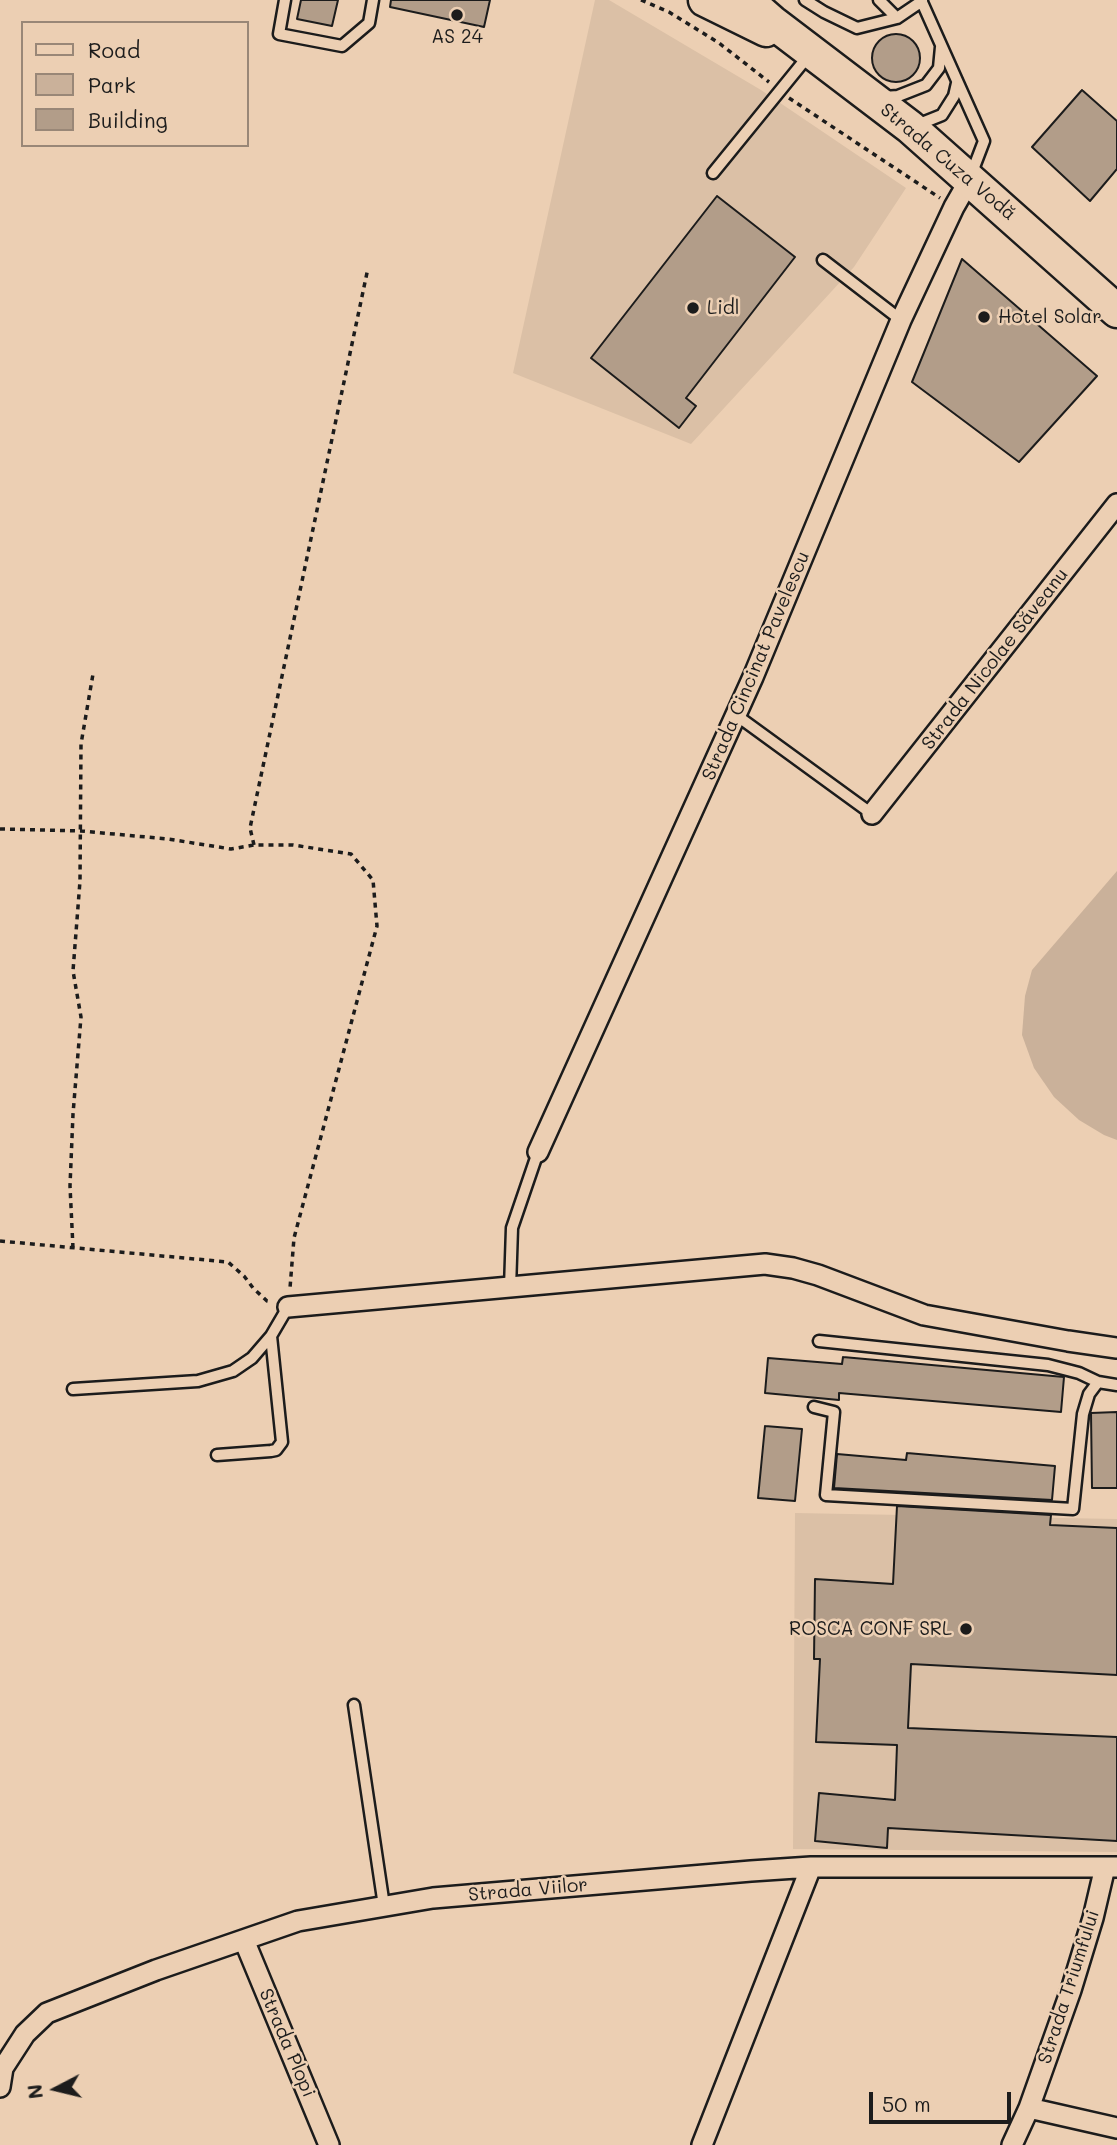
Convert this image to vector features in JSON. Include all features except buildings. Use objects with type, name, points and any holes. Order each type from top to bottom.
[{"type":"main road","points":[[705,0],[811,52]]},
{"type":"main road","name":"Strada Cuza Vodă","points":[[731,0],[772,22]]},
{"type":"main road","name":"Strada Cuza Vodă","points":[[747,0],[910,127],[1117,311]]},
{"type":"street","name":"Strada Cincinat Pavelescu","points":[[538,1152],[736,715],[901,320],[970,178]]},
{"type":"street","name":"Strada Nicolae Săveanu","points":[[872,814],[1117,504]]},
{"type":"street","points":[[288,1307],[765,1264],[818,1275],[924,1315],[1117,1348]]},
{"type":"street","points":[[702,2145],[811,1867]]},
{"type":"street","name":"Strada Viilor","points":[[0,2087],[4,2068],[25,2034],[47,2013],[156,1970],[298,1921],[433,1898],[811,1867],[1111,1867]]},
{"type":"street","name":"Strada Triumfului","points":[[1012,2145],[1029,2108],[1072,1990],[1111,1867]]},
{"type":"street","name":"Strada Plopi","points":[[244,1940],[329,2145]]},
{"type":"street","points":[[1029,2108],[1117,2128]]},
{"type":"lane","points":[[285,0],[279,34],[342,46],[369,23],[373,0]]},
{"type":"lane","points":[[805,0],[857,27],[897,18],[921,0],[984,141],[970,178]]},
{"type":"lane","points":[[879,0],[897,18]]},
{"type":"lane","points":[[872,97],[898,96],[926,85],[939,68],[941,43]]},
{"type":"lane","points":[[713,173],[811,52]]},
{"type":"lane","points":[[910,127],[942,115],[954,96],[957,82]]},
{"type":"lane","points":[[823,260],[901,320]]},
{"type":"lane","points":[[736,715],[872,814]]},
{"type":"lane","points":[[510,1288],[512,1228],[538,1152]]},
{"type":"lane","points":[[73,1389],[198,1381],[233,1371],[252,1358],[271,1336],[288,1307]]},
{"type":"lane","points":[[217,1455],[276,1450],[282,1442],[271,1336]]},
{"type":"lane","points":[[819,1341],[1048,1365],[1079,1373],[1098,1382],[1117,1385]]},
{"type":"lane","points":[[814,1407],[834,1412],[826,1495],[1073,1509],[1083,1414],[1089,1394],[1098,1382]]},
{"type":"lane","points":[[354,1705],[384,1906]]},
{"type":"path","points":[[641,0],[669,12],[719,43],[795,103],[954,207]]},
{"type":"path","points":[[254,845],[250,828],[368,268]]},
{"type":"path","points":[[73,1248],[69,1186],[81,1017],[73,971],[80,881],[81,744],[93,674]]},
{"type":"path","points":[[0,829],[81,831],[168,839],[231,849],[254,845],[293,845],[351,854],[373,880],[377,926],[294,1238],[288,1307],[267,1301],[228,1262],[0,1241]]},
{"type":"shaded area","points":[[595,0],[609,0],[761,90],[906,188],[854,267],[691,444],[513,373]]},
{"type":"shaded area","points":[[795,1513],[1117,1519],[1117,1852],[793,1849]]},
{"type":"green space","points":[[1117,871],[1117,1140],[1079,1120],[1054,1097],[1034,1068],[1022,1035],[1025,996],[1032,970]]},
{"type":"place","name":"AS 24","points":[[457,15]]},
{"type":"place","name":"Lidl","points":[[693,308]]},
{"type":"place","name":"Hotel Solar","points":[[984,317]]},
{"type":"place","name":"ROSCA CONF SRL","points":[[966,1629]]}]
